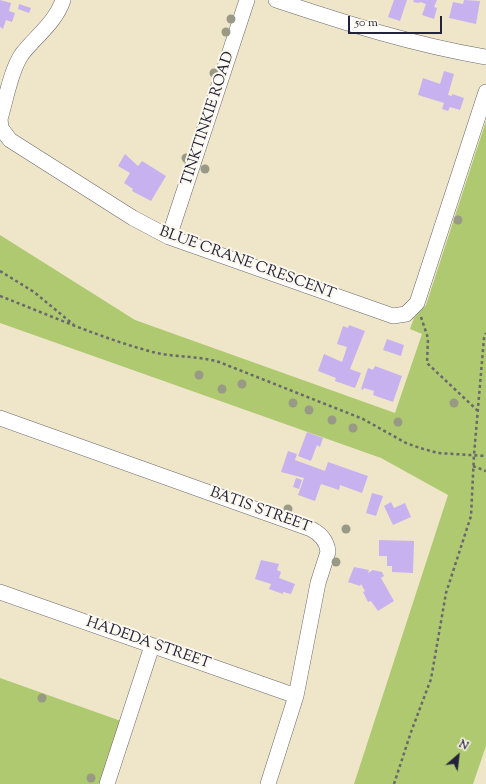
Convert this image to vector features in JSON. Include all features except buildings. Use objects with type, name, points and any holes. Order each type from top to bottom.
[{"type":"street","name":"BLUE CRANE CRESCENT","points":[[63,0],[54,18],[18,62],[0,119],[4,134],[18,147],[133,218],[169,237],[383,313],[401,316],[412,310],[417,303]]},
{"type":"street","name":"TINKTINKIE ROAD","points":[[169,237],[247,0]]},
{"type":"street","points":[[276,0],[353,26],[406,40],[486,57]]},
{"type":"street","points":[[417,303],[486,92]]},
{"type":"street","name":"BATIS STREET","points":[[0,418],[311,529],[322,536],[328,552],[318,583],[296,696],[268,784]]},
{"type":"street","name":"HADEDA STREET","points":[[0,592],[296,696]]},
{"type":"street","points":[[106,784],[152,646]]},
{"type":"path","points":[[0,271],[34,292],[76,326]]},
{"type":"path","points":[[0,296],[76,326],[151,352],[168,355],[194,356],[219,362],[261,377],[363,419],[406,443],[420,448],[438,453],[486,456]]},
{"type":"path","points":[[417,303],[428,338],[427,363],[478,411]]},
{"type":"path","points":[[394,784],[434,668],[446,593],[472,516],[474,455],[484,338],[486,333]]},
{"type":"path","points":[[474,466],[486,471]]},
{"type":"green space","points":[[486,121],[486,746],[473,784],[354,784],[448,495],[381,458],[0,323],[0,235],[135,320],[395,413],[422,334],[410,329],[414,318],[426,305]]},
{"type":"green space","points":[[0,678],[121,721],[100,784],[0,784]]}]
